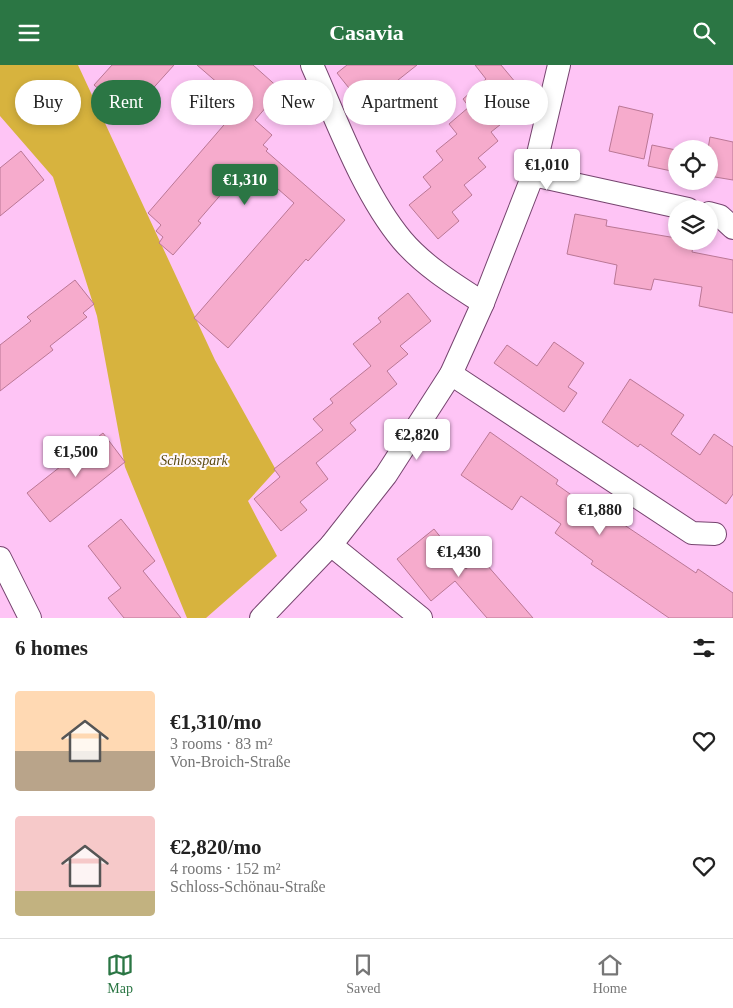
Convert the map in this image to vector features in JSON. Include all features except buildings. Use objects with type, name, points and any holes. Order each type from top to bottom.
[{"type":"street","points":[[312,65],[377,204],[401,238],[438,273],[483,303]]},
{"type":"street","points":[[261,618],[331,545],[386,475],[451,374],[483,303],[533,175],[559,65]]},
{"type":"street","points":[[533,175],[668,205]]},
{"type":"street","points":[[718,215],[733,228]]},
{"type":"street","points":[[451,374],[692,533],[715,534]]},
{"type":"street","points":[[331,545],[421,618]]},
{"type":"street","points":[[0,559],[30,618]]},
{"type":"green space","name":"Schlosspark","points":[[0,65],[78,65],[91,93],[91,125],[106,125],[215,360],[276,470],[248,501],[277,556],[206,618],[187,618],[125,467],[97,316],[53,177],[0,116]]}]
